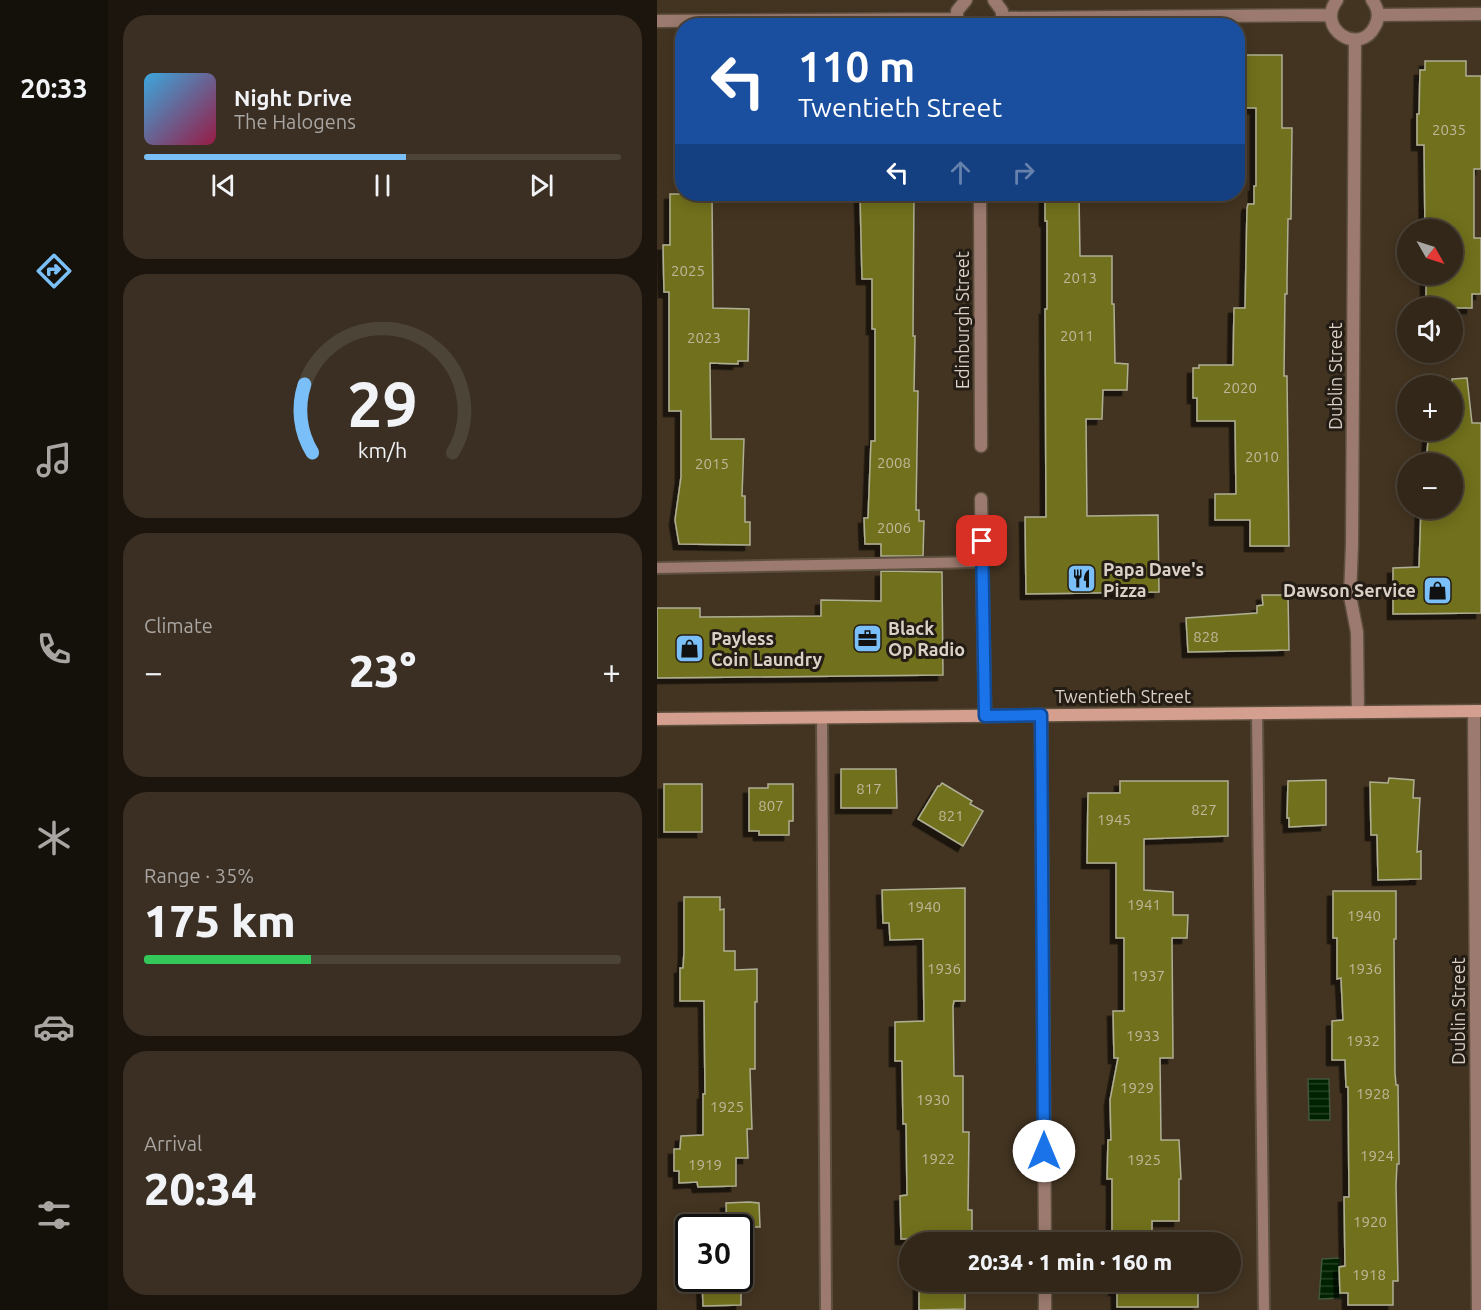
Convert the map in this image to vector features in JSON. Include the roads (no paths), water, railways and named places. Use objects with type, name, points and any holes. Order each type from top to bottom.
[{"type":"main road","name":"Twentieth Street","points":[[657,719],[1477,711]]},
{"type":"street","points":[[956,18],[957,11],[966,0]]},
{"type":"street","points":[[994,0],[1002,11],[1003,18]]},
{"type":"street","points":[[1337,0],[1331,15],[1335,30],[1347,39],[1355,40],[1369,35],[1377,22],[1377,8],[1372,0]]},
{"type":"street","points":[[1378,15],[1481,14]]},
{"type":"street","points":[[1190,18],[1331,15]]},
{"type":"street","points":[[657,21],[675,21]]},
{"type":"street","name":"Dublin Street","points":[[1355,40],[1353,533],[1350,596],[1357,632],[1358,712]]},
{"type":"street","name":"Edinburgh Street","points":[[980,201],[981,446]]},
{"type":"street","points":[[981,499],[985,716]]},
{"type":"street","name":"Dublin Street","points":[[1477,711],[1478,1310]]},
{"type":"street","points":[[1041,715],[1045,1232]]},
{"type":"street","points":[[1045,1292],[1045,1310]]},
{"type":"lane","points":[[657,568],[982,562]]},
{"type":"lane","points":[[1257,713],[1264,1310]]},
{"type":"lane","points":[[822,717],[826,1310]]},
{"type":"place","name":"Papa Dave's Pizza","points":[[1082,579]]},
{"type":"place","name":"Dawson Service","points":[[1437,590]]},
{"type":"place","name":"Black Op Radio","points":[[867,638]]},
{"type":"place","name":"Payless Coin Laundry","points":[[690,648]]}]
